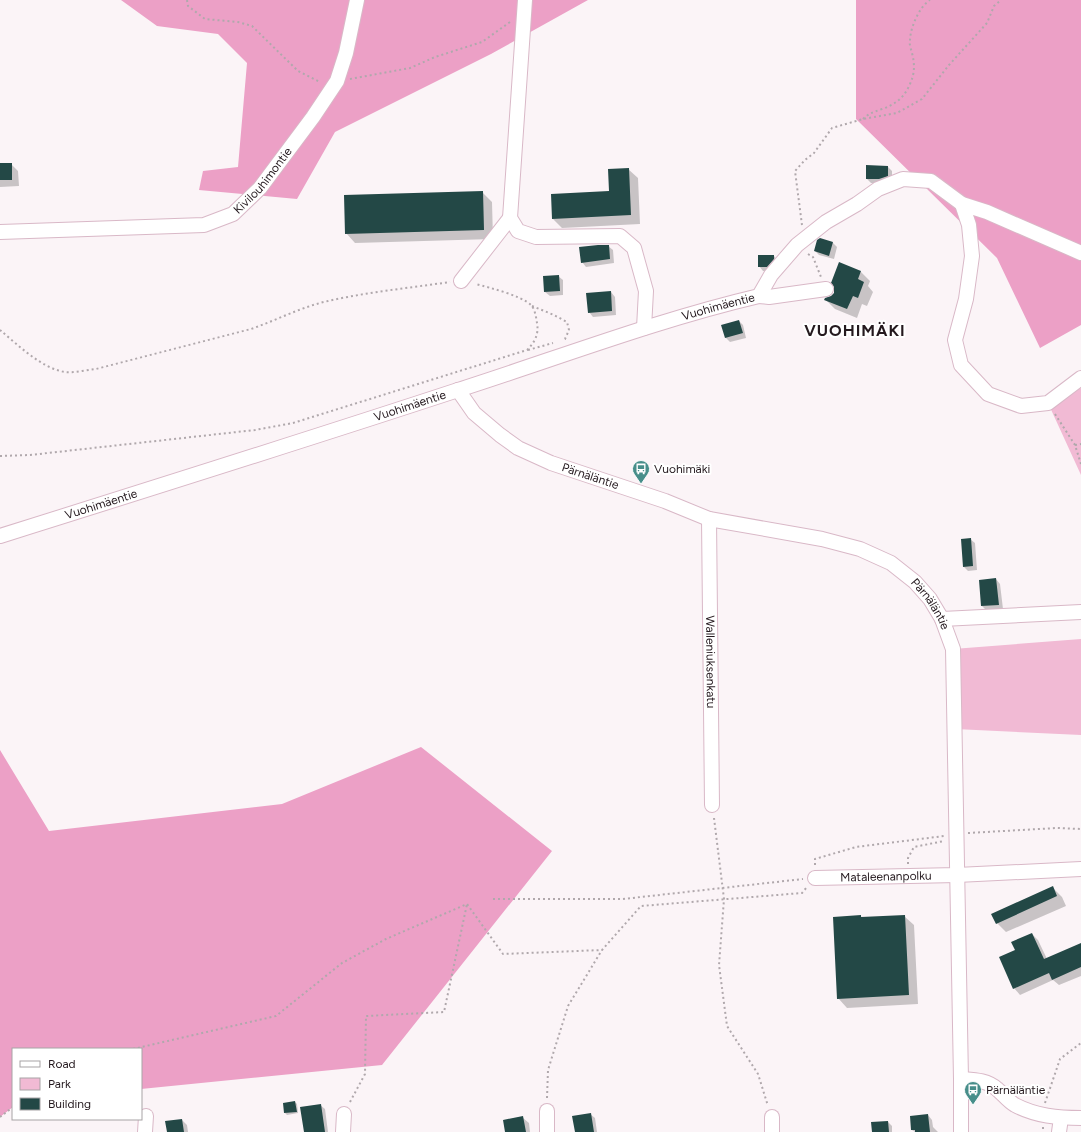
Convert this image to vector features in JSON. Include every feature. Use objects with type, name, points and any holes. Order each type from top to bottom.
[{"type":"street","name":"Kivilouhimontie","points":[[0,232],[204,225],[233,214],[260,188],[337,82],[346,53],[357,0]]},
{"type":"street","points":[[461,281],[510,218],[525,0]]},
{"type":"street","name":"Vuohimäentie","points":[[0,536],[458,390],[644,328],[727,303],[760,296],[771,275],[800,243],[826,222],[857,204],[878,189],[903,179],[931,181],[962,204],[987,212],[1081,253]]},
{"type":"street","points":[[962,204],[969,225],[972,256],[966,299],[955,340],[960,365],[988,394],[1021,406],[1048,403],[1081,378]]},
{"type":"street","points":[[510,218],[518,231],[536,237],[620,236],[634,248],[646,291],[644,328]]},
{"type":"street","points":[[760,296],[769,297],[826,289]]},
{"type":"street","name":"Pärnäläntie","points":[[458,390],[474,413],[500,435],[518,448],[550,463],[665,501],[709,519],[822,539],[860,548],[891,563],[915,582],[930,599],[942,619],[953,649],[962,1079],[961,1132]]},
{"type":"street","name":"Walleniuksenkatu","points":[[709,519],[712,805]]},
{"type":"street","points":[[942,619],[1081,612]]},
{"type":"street","name":"Mataleenanpolku","points":[[815,878],[1081,869]]},
{"type":"street","points":[[962,1079],[980,1081],[995,1087],[1013,1104],[1032,1113],[1042,1115],[1060,1125],[1081,1118]]},
{"type":"street","points":[[547,1111],[547,1132]]},
{"type":"street","points":[[343,1132],[344,1114]]},
{"type":"street","points":[[145,1132],[146,1116]]},
{"type":"street","points":[[772,1117],[772,1132]]},
{"type":"path","points":[[863,119],[868,113],[898,102],[909,87],[915,70],[909,41],[916,16],[930,0]]},
{"type":"path","points":[[826,289],[813,257],[800,243],[795,171],[804,160],[814,153],[832,128],[863,119],[897,113],[922,99],[948,65],[986,23],[994,6],[1001,0]]},
{"type":"path","points":[[0,330],[33,357],[51,367],[65,372],[78,371],[96,369],[245,331],[266,324],[284,315],[327,301],[371,293],[461,281],[496,289],[520,299],[532,306],[554,314],[567,322],[569,330],[564,339],[559,341]]},
{"type":"path","points":[[527,350],[534,343],[538,330],[536,315],[532,306]]},
{"type":"path","points":[[0,456],[37,454],[255,430],[293,423],[527,350],[554,343]]},
{"type":"path","points":[[1048,403],[1075,445],[1081,464]]},
{"type":"path","points":[[1075,445],[1081,444]]},
{"type":"path","points":[[712,805],[724,900],[719,965],[727,1026],[758,1074],[772,1117]]},
{"type":"path","points":[[547,1111],[548,1070],[568,1006],[602,950],[641,906],[802,893],[815,878],[815,859],[856,848],[956,836],[1058,828],[1081,829]]},
{"type":"path","points":[[914,846],[956,836]]},
{"type":"path","points":[[493,899],[624,899],[815,878]]},
{"type":"path","points":[[467,904],[503,954],[602,950]]},
{"type":"path","points":[[137,1048],[276,1016],[342,963],[386,940],[467,904]]},
{"type":"path","points":[[344,1114],[365,1074],[366,1016],[444,1012],[467,904]]},
{"type":"path","points":[[1043,1132],[1042,1115],[1060,1059],[1081,1043]]},
{"type":"path","points":[[0,1117],[12,1108]]},
{"type":"green space","points":[[1081,388],[1081,475],[1048,403]]},
{"type":"green space","points":[[1081,639],[1081,735],[955,729],[953,649]]},
{"type":"shaded area","points":[[121,0],[588,0],[491,54],[335,132],[297,199],[199,190],[203,171],[238,167],[247,63],[218,34],[157,26]]},
{"type":"shaded area","points":[[856,0],[1081,0],[1081,325],[1040,348],[997,258],[856,119]]},
{"type":"shaded area","points":[[421,747],[552,851],[382,1065],[142,1089],[142,1048],[12,1048],[12,1108],[0,1117],[0,750],[49,831],[282,804]]},
{"type":"building","points":[[0,163],[12,163],[12,180],[0,180]]},
{"type":"building","points":[[866,165],[888,166],[888,176],[879,179],[866,179]]},
{"type":"building","points":[[629,168],[631,215],[552,219],[551,194],[609,191],[608,169]]},
{"type":"building","points":[[483,191],[484,230],[345,234],[344,195]]},
{"type":"building","points":[[820,238],[833,242],[829,256],[814,251],[817,240]]},
{"type":"building","points":[[609,245],[610,259],[581,263],[579,247]]},
{"type":"building","points":[[758,255],[774,255],[774,259],[767,267],[758,267]]},
{"type":"building","points":[[839,262],[861,271],[858,279],[864,282],[858,298],[853,296],[847,309],[824,300],[834,293],[834,287],[831,283]]},
{"type":"building","points":[[559,275],[560,291],[544,292],[543,276]]},
{"type":"building","points":[[611,291],[612,311],[588,313],[586,293]]},
{"type":"building","points":[[739,320],[743,333],[725,338],[721,325]]},
{"type":"building","points":[[971,538],[973,566],[963,567],[961,539]]},
{"type":"building","points":[[996,578],[999,605],[981,606],[979,580]]},
{"type":"building","points":[[1053,886],[1057,896],[996,924],[991,914]]},
{"type":"building","points":[[861,915],[861,917],[905,915],[909,995],[837,999],[833,917]]},
{"type":"building","points":[[1032,933],[1044,959],[1081,943],[1081,967],[1052,980],[1049,973],[1013,989],[999,957],[1015,950],[1011,942]]},
{"type":"building","points":[[295,1101],[297,1112],[284,1113],[283,1103]]},
{"type":"building","points":[[321,1104],[325,1132],[304,1132],[300,1107]]},
{"type":"building","points":[[591,1113],[594,1132],[575,1132],[572,1116]]},
{"type":"building","points":[[928,1114],[930,1132],[915,1132],[915,1130],[911,1130],[910,1116]]},
{"type":"building","points":[[523,1116],[526,1132],[505,1132],[503,1120]]},
{"type":"building","points":[[182,1119],[184,1132],[167,1132],[165,1121]]},
{"type":"building","points":[[888,1121],[889,1132],[872,1132],[871,1122]]},
{"type":"place","name":"Vuohimäki","points":[[641,484]]},
{"type":"place","name":"Pärnäläntie","points":[[973,1105]]},
{"type":"district","name":"VUOHIMÄKI","points":[[855,330]]}]
